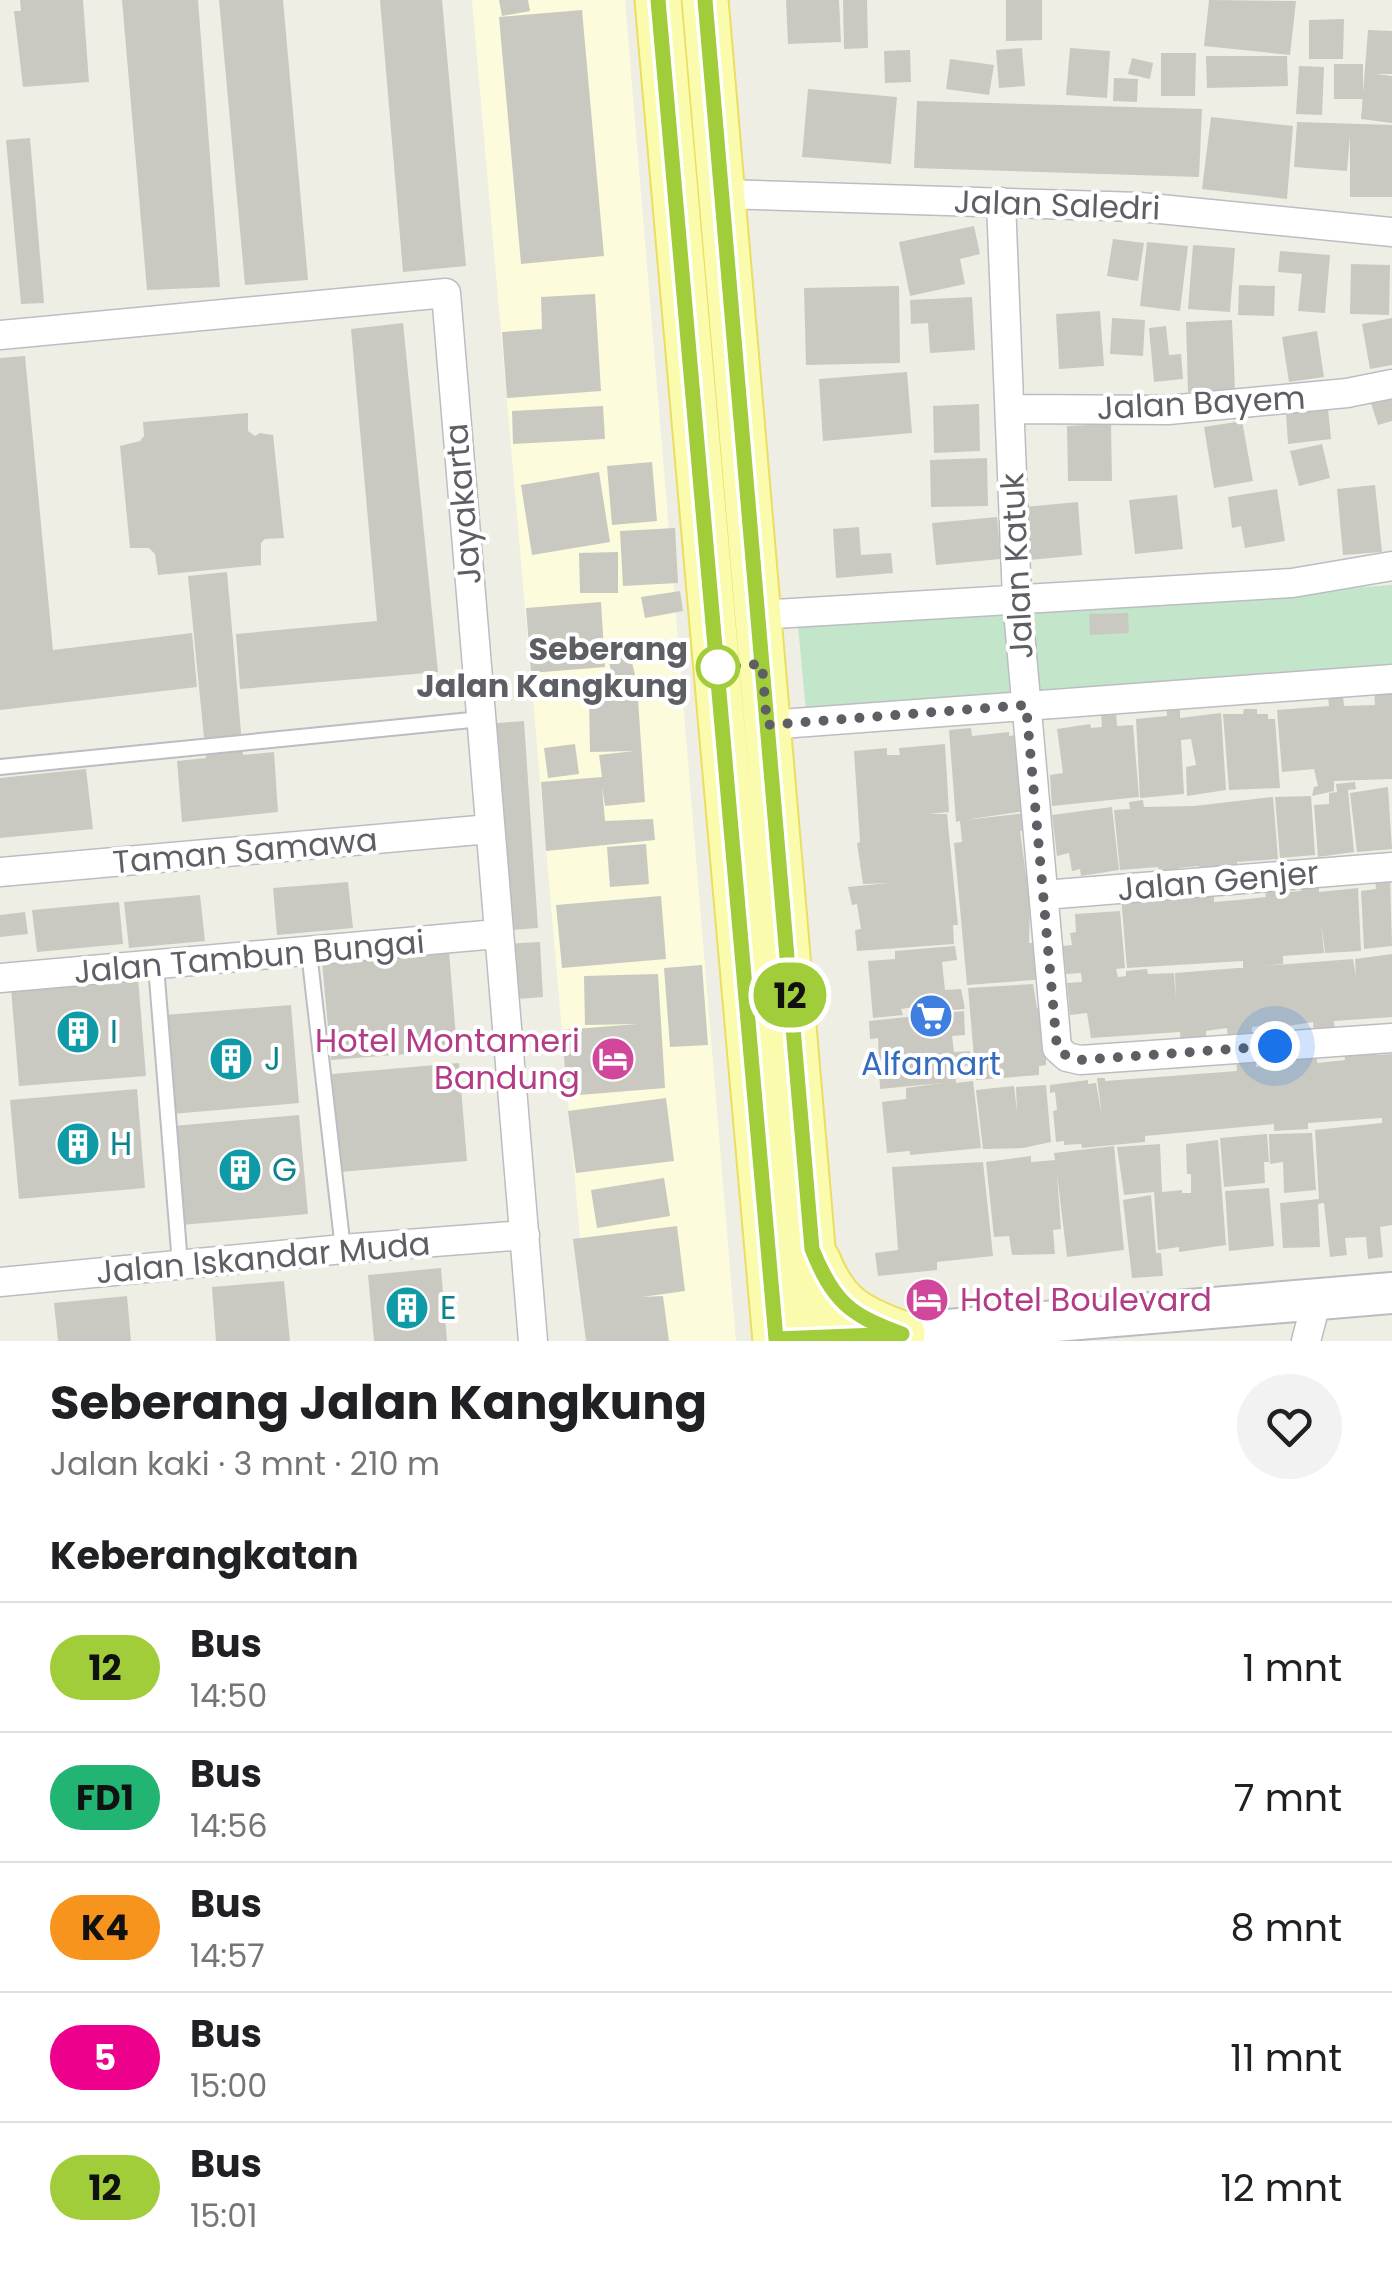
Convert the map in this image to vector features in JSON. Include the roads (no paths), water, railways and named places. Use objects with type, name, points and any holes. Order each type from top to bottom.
[{"type":"main road","points":[[658,0],[798,1339]]},
{"type":"main road","points":[[705,0],[812,1249],[798,1339]]},
{"type":"main road","points":[[712,71],[716,28],[729,0]]},
{"type":"main road","points":[[812,1249],[824,1280],[842,1305],[869,1322],[910,1337]]},
{"type":"street","name":"Jalan Saledri","points":[[722,194],[1140,207],[1392,232]]},
{"type":"street","name":"Jalan Katuk","points":[[1001,202],[1018,598],[1057,1048],[1080,1060],[1392,1038]]},
{"type":"street","name":"Jayakarta","points":[[0,335],[446,293],[532,1341]]},
{"type":"street","name":"Jalan Bayem","points":[[1010,409],[1168,410],[1347,394],[1392,384]]},
{"type":"street","points":[[758,616],[1292,583],[1392,566]]},
{"type":"street","points":[[767,725],[1392,679]]},
{"type":"street","name":"Taman Samawa","points":[[0,872],[490,829]]},
{"type":"street","name":"Jalan Genjer","points":[[1044,895],[1392,867]]},
{"type":"street","name":"Jalan Tambun Bungai","points":[[0,978],[498,934]]},
{"type":"street","name":"Jalan Iskandar Muda","points":[[0,1282],[525,1236]]},
{"type":"street","points":[[798,1339],[910,1337],[1392,1293]]},
{"type":"street","points":[[1306,1341],[1317,1299]]},
{"type":"lane","points":[[0,767],[481,718]]},
{"type":"lane","points":[[309,952],[343,1249]]},
{"type":"lane","points":[[156,966],[180,1264]]},
{"type":"place","name":"Seberang Jalan Kangkung","points":[[718,667]]},
{"type":"place","name":"Alfamart","points":[[931,1016]]},
{"type":"place","name":"I","points":[[78,1032]]},
{"type":"place","name":"J","points":[[231,1059]]},
{"type":"place","name":"Hotel Montameri Bandung","points":[[613,1059]]},
{"type":"place","name":"H","points":[[78,1144]]},
{"type":"place","name":"G","points":[[240,1170]]},
{"type":"place","name":"Hotel Boulevard","points":[[927,1300]]},
{"type":"place","name":"E","points":[[407,1308]]}]
